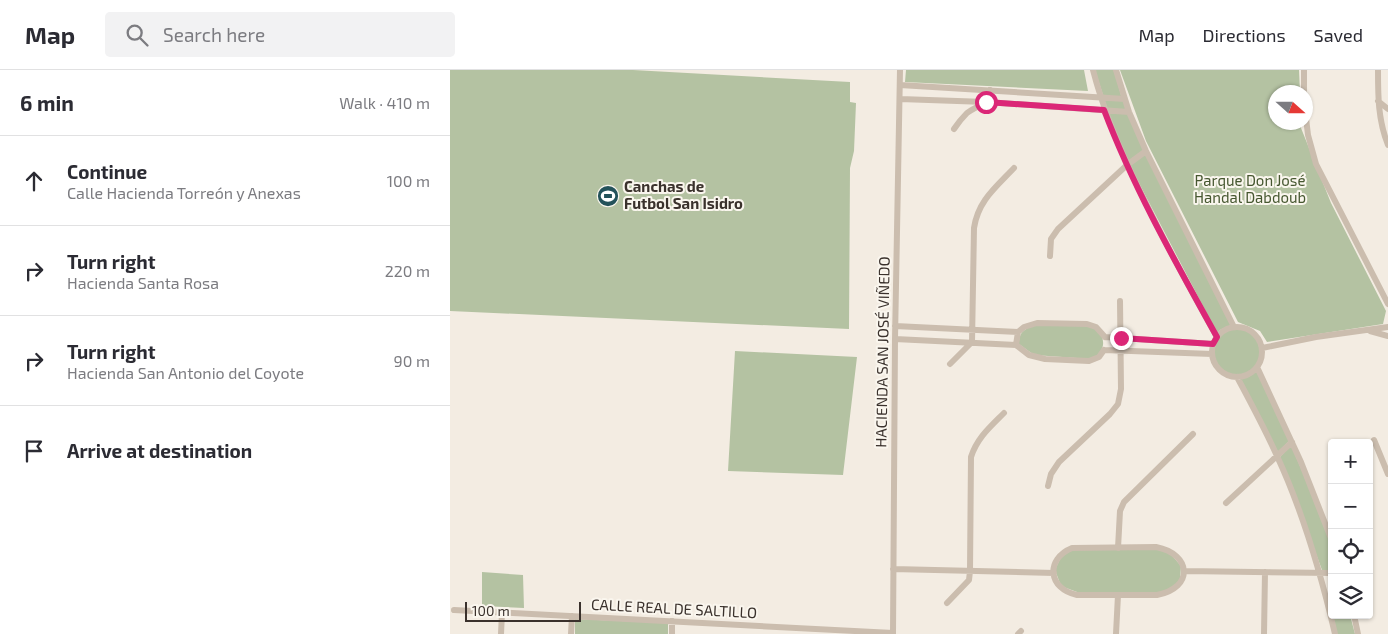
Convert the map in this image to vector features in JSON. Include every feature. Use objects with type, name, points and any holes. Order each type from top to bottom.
[{"type":"street","name":"HACIENDA SAN JOSÉ VIÑEDO","points":[[893,634],[895,326],[900,70]]},
{"type":"street","points":[[1093,70],[1104,110],[1127,165],[1164,241],[1217,337]]},
{"type":"street","points":[[1116,70],[1124,99],[1146,151],[1234,327]]},
{"type":"street","points":[[1304,70],[1304,85]]},
{"type":"street","points":[[1378,70],[1380,120],[1388,145]]},
{"type":"street","points":[[900,85],[1124,99]]},
{"type":"street","points":[[954,129],[970,110],[986,102],[990,95],[990,90]]},
{"type":"street","points":[[900,99],[986,102],[1129,112]]},
{"type":"street","points":[[1378,101],[1388,109]]},
{"type":"street","points":[[1308,130],[1316,164],[1388,304]]},
{"type":"street","points":[[1050,256],[1050,246],[1054,233],[1127,165],[1146,151]]},
{"type":"street","points":[[950,364],[972,342],[974,228],[976,217],[984,200],[1014,168]]},
{"type":"street","points":[[1048,486],[1051,474],[1059,462],[1110,414],[1118,404],[1121,389],[1120,301]]},
{"type":"street","points":[[1016,344],[1018,332],[1024,327],[1036,323],[1087,324],[1096,327],[1105,337],[1213,344]]},
{"type":"street","points":[[895,326],[1018,332]]},
{"type":"street","points":[[1234,327],[1240,327],[1257,336],[1262,348],[1262,355],[1257,367],[1252,372],[1231,377],[1220,371],[1212,354],[1213,344],[1221,332],[1234,327]]},
{"type":"street","points":[[1262,348],[1388,327]]},
{"type":"street","points":[[1369,330],[1388,336]]},
{"type":"street","points":[[1388,331],[1388,340]]},
{"type":"street","points":[[895,339],[1016,344],[1029,355],[1045,359],[1089,361],[1099,357],[1104,350],[1105,337]]},
{"type":"street","points":[[1104,350],[1212,354]]},
{"type":"street","points":[[1257,367],[1302,462],[1328,530]]},
{"type":"street","points":[[1237,377],[1277,456],[1320,572],[1335,634]]},
{"type":"street","points":[[947,603],[969,580],[971,457],[979,438],[1004,414]]},
{"type":"street","points":[[1118,548],[1120,511],[1124,502],[1193,434]]},
{"type":"street","points":[[1374,440],[1388,474]]},
{"type":"street","points":[[1226,503],[1292,442]]},
{"type":"street","points":[[1156,547],[1171,551],[1180,559],[1185,570],[1177,588],[1157,595],[1067,593],[1056,583],[1054,573],[1056,562],[1061,555],[1072,548],[1156,547]]},
{"type":"street","points":[[894,569],[1054,573]]},
{"type":"street","points":[[1185,570],[1328,572]]},
{"type":"street","points":[[1264,634],[1265,572]]},
{"type":"street","points":[[1116,634],[1118,595]]},
{"type":"street","name":"CALLE REAL DE SALTILLO","points":[[454,610],[893,634]]},
{"type":"street","points":[[501,634],[502,613]]},
{"type":"street","points":[[571,634],[572,616]]},
{"type":"street","points":[[1355,619],[1358,634]]},
{"type":"street","points":[[672,621],[672,634]]},
{"type":"green space","name":"Canchas de Futbol San Isidro","points":[[450,70],[633,70],[850,82],[850,102],[856,103],[854,151],[850,168],[849,329],[450,311]]},
{"type":"green space","points":[[906,70],[1084,70],[1088,91],[905,82]]},
{"type":"green space","points":[[1095,70],[1114,70],[1121,95],[1231,325],[1217,333],[1128,162],[1109,114]]},
{"type":"green space","name":"Parque Don José Handal Dabdoub","points":[[1120,70],[1299,70],[1300,85],[1268,85],[1268,130],[1302,130],[1331,203],[1386,311],[1383,324],[1267,342],[1260,331],[1238,322],[1146,141]]},
{"type":"green space","points":[[1067,323],[1088,326],[1102,336],[1102,348],[1099,354],[1091,359],[1034,355],[1019,344],[1019,339],[1024,331],[1037,324]]},
{"type":"green space","points":[[1237,329],[1250,333],[1256,339],[1260,352],[1256,365],[1250,371],[1237,375],[1224,371],[1218,365],[1214,352],[1218,339],[1224,333]]},
{"type":"green space","points":[[735,351],[857,357],[843,475],[728,471]]},
{"type":"green space","points":[[1257,370],[1289,441],[1278,452],[1240,379],[1250,376]]},
{"type":"green space","points":[[1291,445],[1328,536],[1328,570],[1322,570],[1280,457]]},
{"type":"green space","points":[[1157,549],[1169,552],[1181,566],[1180,581],[1172,589],[1157,594],[1077,592],[1061,586],[1055,570],[1061,557],[1072,550]]},
{"type":"green space","points":[[482,572],[523,575],[524,608],[482,606]]},
{"type":"green space","points":[[575,619],[668,623],[668,634],[575,634]]},
{"type":"green space","points":[[1333,619],[1351,619],[1355,634],[1337,634]]},
{"type":"place","name":"Canchas de Futbol San Isidro","points":[[608,196]]},
{"type":"route","points":[[986,102],[1104,110],[1127,165],[1164,241],[1217,337],[1213,344],[1121,338]]}]
